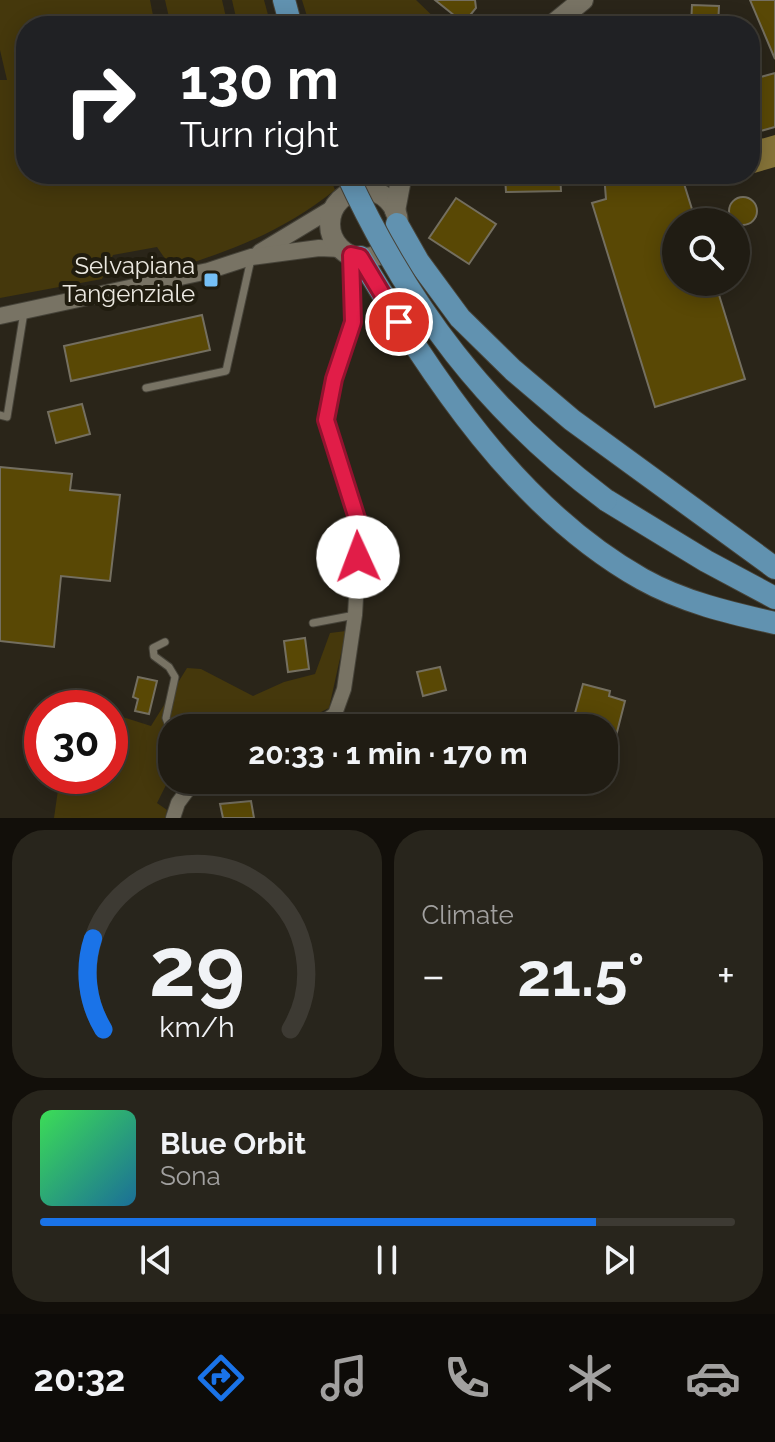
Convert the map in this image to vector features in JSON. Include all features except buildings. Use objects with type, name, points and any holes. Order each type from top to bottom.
[{"type":"main road","points":[[563,16],[583,0]]},
{"type":"main road","points":[[351,184],[333,208],[330,230],[351,254],[470,423],[553,514],[642,579],[678,596],[726,612],[775,623]]},
{"type":"main road","points":[[353,184],[372,227],[414,300],[469,375],[547,453],[606,500],[706,561],[775,598]]},
{"type":"main road","points":[[357,184],[380,194],[418,261],[460,318],[513,370],[572,420],[775,568]]},
{"type":"main road","points":[[351,254],[369,257],[386,249],[392,242],[401,184]]},
{"type":"street","points":[[251,257],[333,208]]},
{"type":"street","points":[[0,316],[208,271],[251,257],[319,248],[351,254],[353,322],[334,379],[326,420],[360,528],[355,615],[344,689],[335,714]]},
{"type":"street","points":[[173,818],[185,794]]},
{"type":"lane","points":[[146,388],[226,371],[251,257]]},
{"type":"lane","points":[[0,415],[7,417],[25,310]]},
{"type":"lane","points":[[313,623],[355,615]]},
{"type":"lane","points":[[165,642],[153,648],[154,656],[169,667],[175,677],[167,714]]},
{"type":"shaded area","points":[[0,0],[150,0],[153,16],[16,16],[16,184],[333,184],[335,190],[277,228],[195,262],[172,269],[157,247],[113,255],[102,279],[0,298],[0,80],[7,80],[0,50]]},
{"type":"shaded area","points":[[165,0],[222,0],[226,16],[169,16]]},
{"type":"shaded area","points":[[232,0],[264,0],[268,16],[236,16]]},
{"type":"shaded area","points":[[302,0],[416,0],[433,16],[384,15],[307,16]]},
{"type":"shaded area","points":[[775,135],[775,167],[760,171],[760,139]]},
{"type":"shaded area","points":[[346,631],[329,708],[317,714],[158,714],[187,668],[201,669],[253,696],[284,682],[315,674],[330,633]]},
{"type":"shaded area","points":[[158,715],[158,794],[162,794],[157,803],[167,810],[165,818],[54,818],[57,794],[128,794],[128,719],[151,726]]},
{"type":"place","name":"Selvapiana Tangenziale","points":[[211,280]]},
{"type":"route","points":[[358,557],[360,528],[326,420],[334,379],[353,322],[351,255],[360,257],[399,322]]}]
